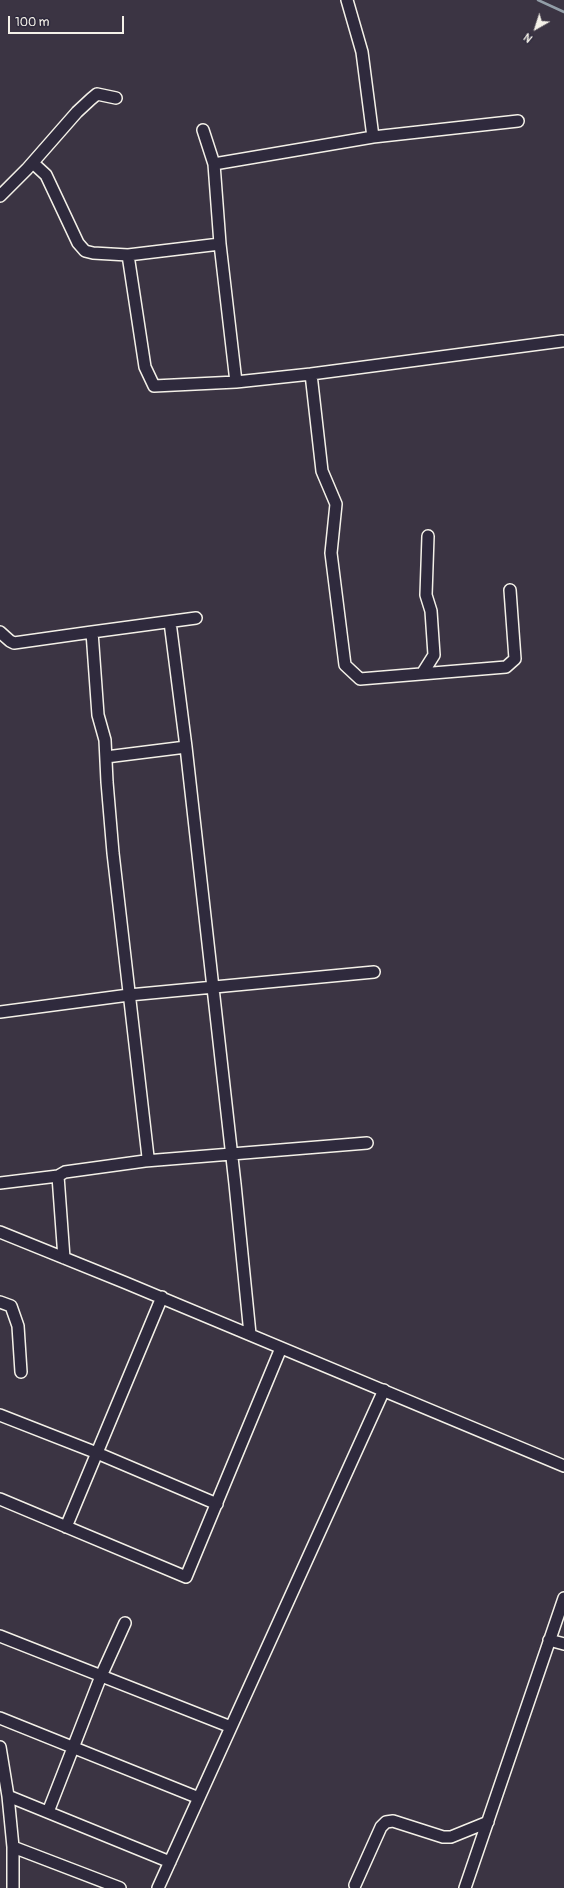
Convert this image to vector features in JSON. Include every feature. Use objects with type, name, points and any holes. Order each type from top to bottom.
[{"type":"street","points":[[347,0],[362,52],[373,137]]},
{"type":"street","points":[[0,196],[33,163],[77,112],[97,94],[116,98]]},
{"type":"street","points":[[214,164],[373,137],[518,121]]},
{"type":"street","points":[[203,130],[214,164],[220,244],[236,382]]},
{"type":"street","points":[[33,163],[46,175],[78,243],[85,250],[93,253],[128,255],[220,244]]},
{"type":"street","points":[[128,255],[145,367],[154,386],[236,382],[311,374],[562,341]]},
{"type":"street","points":[[311,374],[322,471],[336,504],[330,553],[345,665],[360,679],[506,667],[516,659],[510,590]]},
{"type":"street","points":[[422,674],[434,655],[431,611],[426,595],[428,536]]},
{"type":"street","points":[[0,632],[14,643],[196,618]]},
{"type":"street","points":[[170,622],[186,747],[250,1334]]},
{"type":"street","points":[[92,632],[98,715],[105,740],[112,846],[148,1157],[145,1161]]},
{"type":"street","points":[[106,757],[186,747]]},
{"type":"street","points":[[0,1012],[129,995],[374,972]]},
{"type":"street","points":[[0,1182],[58,1176],[65,1172],[145,1161],[367,1143]]},
{"type":"street","points":[[58,1176],[64,1258]]},
{"type":"street","points":[[0,1232],[162,1297],[564,1466]]},
{"type":"street","points":[[66,1527],[162,1297]]},
{"type":"street","points":[[0,1302],[11,1306],[18,1326],[21,1372]]},
{"type":"street","points":[[0,1499],[186,1577],[281,1348]]},
{"type":"street","points":[[158,1888],[384,1390]]},
{"type":"street","points":[[0,1415],[97,1453],[217,1504]]},
{"type":"street","points":[[465,1888],[564,1598]]},
{"type":"street","points":[[48,1812],[101,1676],[125,1623]]},
{"type":"street","points":[[0,1636],[231,1727]]},
{"type":"street","points":[[549,1640],[564,1644]]},
{"type":"street","points":[[0,1718],[199,1798]]},
{"type":"street","points":[[0,1747],[8,1796],[13,1847],[13,1888]]},
{"type":"street","points":[[8,1796],[170,1862]]},
{"type":"street","points":[[355,1885],[381,1827],[386,1822],[393,1821],[443,1837],[451,1837],[488,1822]]},
{"type":"street","points":[[13,1847],[120,1888]]},
{"type":"waterway","points":[[538,0],[564,12]]}]
